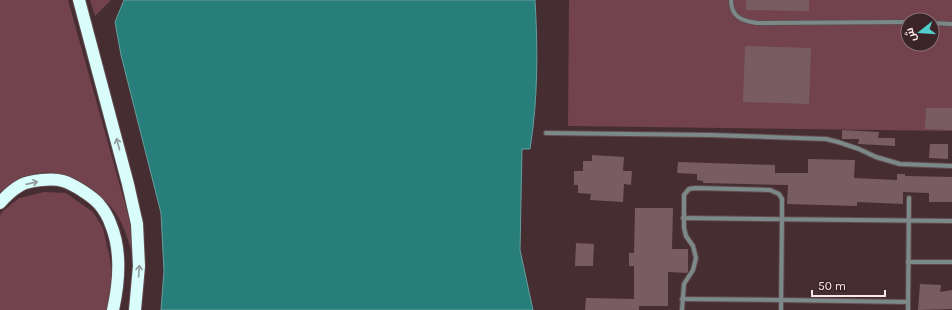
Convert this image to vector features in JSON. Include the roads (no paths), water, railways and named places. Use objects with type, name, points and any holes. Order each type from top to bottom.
[{"type":"highway","points":[[80,4],[128,184],[137,224],[139,266],[135,310]]},
{"type":"highway","points":[[0,203],[21,185],[44,180],[62,181],[82,191],[99,204],[111,225],[117,246],[117,294],[113,310]]},
{"type":"lane","points":[[731,0],[732,10],[739,18],[744,21],[757,23],[900,22]]},
{"type":"lane","points":[[940,23],[952,24]]},
{"type":"lane","points":[[546,133],[710,135],[826,140],[838,142],[876,157],[900,164],[952,166]]},
{"type":"lane","points":[[682,310],[684,284],[693,270],[696,258],[693,246],[684,232],[683,218],[685,193],[689,189],[695,188],[774,191],[779,194],[782,199],[781,310]]},
{"type":"lane","points":[[908,310],[909,198]]},
{"type":"lane","points":[[683,218],[952,221]]},
{"type":"lane","points":[[908,262],[952,262]]},
{"type":"lane","points":[[682,299],[908,302]]},
{"type":"water","points":[[124,0],[535,0],[537,56],[535,112],[530,149],[522,149],[520,250],[533,310],[161,310],[164,271],[161,213],[121,55],[115,22]]}]
